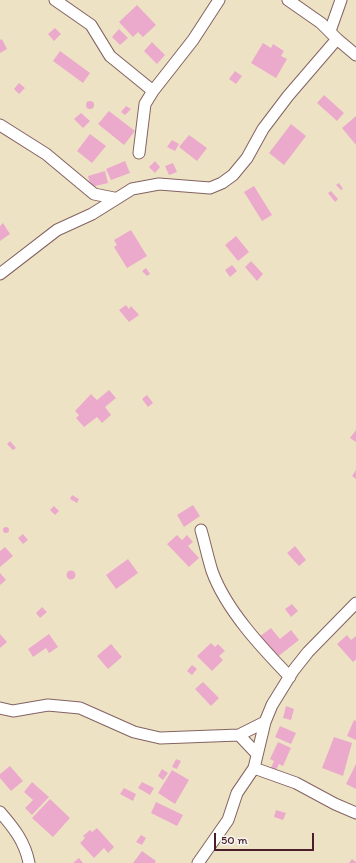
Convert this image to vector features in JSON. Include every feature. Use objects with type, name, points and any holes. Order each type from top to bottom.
[{"type":"street","points":[[55,0],[91,25],[110,56],[153,91]]},
{"type":"street","points":[[139,153],[145,104],[153,91],[194,40],[219,0]]},
{"type":"street","points":[[288,0],[301,8],[356,55]]},
{"type":"street","points":[[0,274],[57,230],[92,214],[114,198],[132,189],[159,184],[210,188],[233,176],[247,158],[267,124],[333,35],[341,0]]},
{"type":"street","points":[[0,125],[46,154],[94,194],[114,198]]},
{"type":"street","points":[[201,530],[213,572],[226,599],[266,652],[290,677]]},
{"type":"street","points":[[198,863],[228,820],[237,793],[254,768],[265,722],[272,705],[308,652],[356,603]]},
{"type":"street","points":[[0,708],[13,711],[48,705],[80,708],[134,732],[160,738],[239,735],[265,722]]},
{"type":"street","points":[[239,735],[257,754]]},
{"type":"street","points":[[254,768],[296,783],[335,804],[356,813]]},
{"type":"street","points":[[0,812],[17,830],[28,854],[29,863]]},
{"type":"building","points":[[137,5],[156,25],[143,37],[138,32],[133,37],[119,22]]},
{"type":"building","points":[[55,28],[61,34],[54,41],[48,34]]},
{"type":"building","points":[[119,29],[128,38],[120,45],[112,37]]},
{"type":"building","points":[[2,39],[7,49],[0,53],[0,40]]},
{"type":"building","points":[[152,42],[165,55],[157,64],[144,51]]},
{"type":"building","points":[[263,43],[271,48],[273,44],[284,51],[281,56],[287,59],[276,78],[251,63]]},
{"type":"building","points":[[60,51],[90,73],[83,83],[53,61]]},
{"type":"building","points":[[235,71],[242,76],[236,84],[229,79]]},
{"type":"building","points":[[19,83],[25,88],[19,94],[14,89]]},
{"type":"building","points":[[324,95],[344,113],[337,121],[317,103]]},
{"type":"building","points":[[88,101],[92,101],[94,105],[92,109],[88,109],[86,107],[86,103]]},
{"type":"building","points":[[126,106],[131,109],[125,115],[121,112]]},
{"type":"building","points":[[109,111],[135,131],[124,145],[98,124]]},
{"type":"building","points":[[81,113],[90,121],[83,128],[74,119]]},
{"type":"building","points":[[356,116],[356,145],[342,128]]},
{"type":"building","points":[[291,124],[306,136],[284,165],[269,153]]},
{"type":"building","points":[[90,134],[106,146],[92,163],[77,151]]},
{"type":"building","points":[[189,135],[207,148],[197,161],[179,147]]},
{"type":"building","points":[[172,140],[179,144],[175,151],[167,147]]},
{"type":"building","points":[[125,161],[130,173],[111,180],[106,169]]},
{"type":"building","points":[[155,161],[160,167],[155,173],[149,167]]},
{"type":"building","points":[[173,163],[177,172],[169,175],[165,166]]},
{"type":"building","points":[[105,171],[108,183],[91,187],[88,176]]},
{"type":"building","points":[[339,183],[343,189],[341,190],[336,185]]},
{"type":"building","points":[[254,186],[272,215],[262,221],[244,192]]},
{"type":"building","points":[[331,191],[338,199],[335,202],[328,193]]},
{"type":"building","points":[[3,223],[10,234],[0,241],[0,226]]},
{"type":"building","points":[[131,230],[147,256],[127,268],[114,247],[117,245],[114,240]]},
{"type":"building","points":[[236,236],[249,252],[238,261],[225,245]]},
{"type":"building","points":[[251,261],[263,274],[257,281],[245,267]]},
{"type":"building","points":[[232,265],[237,271],[230,277],[225,270]]},
{"type":"building","points":[[146,268],[150,274],[147,276],[142,271]]},
{"type":"building","points":[[126,305],[129,309],[131,306],[139,315],[129,322],[119,310]]},
{"type":"building","points":[[109,390],[116,398],[105,407],[111,415],[102,423],[97,417],[84,427],[76,418],[79,415],[75,411],[91,394],[97,400]]},
{"type":"building","points":[[147,395],[153,403],[148,407],[142,399]]},
{"type":"building","points":[[356,430],[356,442],[350,438]]},
{"type":"building","points":[[10,441],[16,448],[13,450],[7,444]]},
{"type":"building","points":[[356,470],[356,479],[352,476]]},
{"type":"building","points":[[72,495],[79,499],[77,503],[70,499]]},
{"type":"building","points":[[193,505],[200,516],[184,527],[177,515]]},
{"type":"building","points":[[54,506],[59,511],[55,515],[50,510]]},
{"type":"building","points":[[6,527],[9,530],[6,533],[3,530]]},
{"type":"building","points":[[23,534],[28,540],[23,544],[18,538]]},
{"type":"building","points":[[177,535],[182,540],[187,535],[193,542],[188,546],[199,558],[189,567],[167,544]]},
{"type":"building","points":[[295,546],[306,560],[299,566],[287,553]]},
{"type":"building","points":[[5,547],[13,556],[0,567],[0,551]]},
{"type":"building","points":[[128,559],[138,573],[116,589],[106,575]]},
{"type":"building","points":[[69,571],[73,571],[75,575],[73,579],[69,579],[67,577],[67,573]]},
{"type":"building","points":[[0,573],[6,580],[0,585]]},
{"type":"building","points":[[292,604],[298,611],[291,617],[285,609]]},
{"type":"building","points":[[42,607],[47,612],[40,618],[36,613]]},
{"type":"building","points":[[271,628],[280,639],[291,630],[299,640],[276,658],[259,637]]},
{"type":"building","points":[[0,634],[7,642],[0,648]]},
{"type":"building","points":[[49,634],[58,647],[49,653],[46,648],[33,657],[28,649]]},
{"type":"building","points":[[347,635],[351,640],[356,636],[356,659],[353,662],[337,644]]},
{"type":"building","points":[[211,643],[215,647],[218,644],[225,651],[219,656],[223,660],[212,671],[197,656]]},
{"type":"building","points":[[111,644],[122,657],[108,669],[97,656]]},
{"type":"building","points":[[192,665],[197,669],[192,675],[187,671]]},
{"type":"building","points":[[203,682],[219,698],[211,706],[195,689]]},
{"type":"building","points":[[286,706],[294,709],[291,720],[283,718]]},
{"type":"building","points":[[354,720],[356,721],[356,740],[347,736]]},
{"type":"building","points":[[280,726],[296,733],[291,744],[275,737]]},
{"type":"building","points":[[334,737],[352,743],[343,776],[322,768]]},
{"type":"building","points":[[278,742],[291,748],[283,766],[279,764],[276,770],[271,768],[274,761],[270,759]]},
{"type":"building","points":[[176,759],[181,761],[177,769],[172,767]]},
{"type":"building","points":[[356,764],[356,789],[346,784]]},
{"type":"building","points":[[10,766],[23,781],[11,791],[0,778],[0,774]]},
{"type":"building","points":[[162,769],[168,773],[163,780],[158,776]]},
{"type":"building","points":[[172,770],[189,780],[175,804],[158,793]]},
{"type":"building","points":[[32,782],[49,797],[32,815],[25,808],[33,800],[24,792]]},
{"type":"building","points":[[142,782],[154,788],[150,795],[138,788]]},
{"type":"building","points":[[124,788],[136,794],[133,801],[120,794]]},
{"type":"building","points":[[50,799],[70,818],[53,837],[32,818]]},
{"type":"building","points":[[156,802],[183,815],[177,826],[151,813]]},
{"type":"building","points":[[276,810],[286,813],[283,820],[274,817]]},
{"type":"building","points":[[97,828],[114,847],[108,853],[104,848],[94,858],[80,843],[85,838],[83,836],[90,830],[92,832]]},
{"type":"building","points":[[141,835],[146,838],[142,845],[136,842]]},
{"type":"building","points":[[142,851],[156,861],[155,863],[133,863]]},
{"type":"building","points":[[79,858],[83,863],[73,863]]},
{"type":"building","points":[[352,859],[356,862],[356,863],[349,863]]}]
